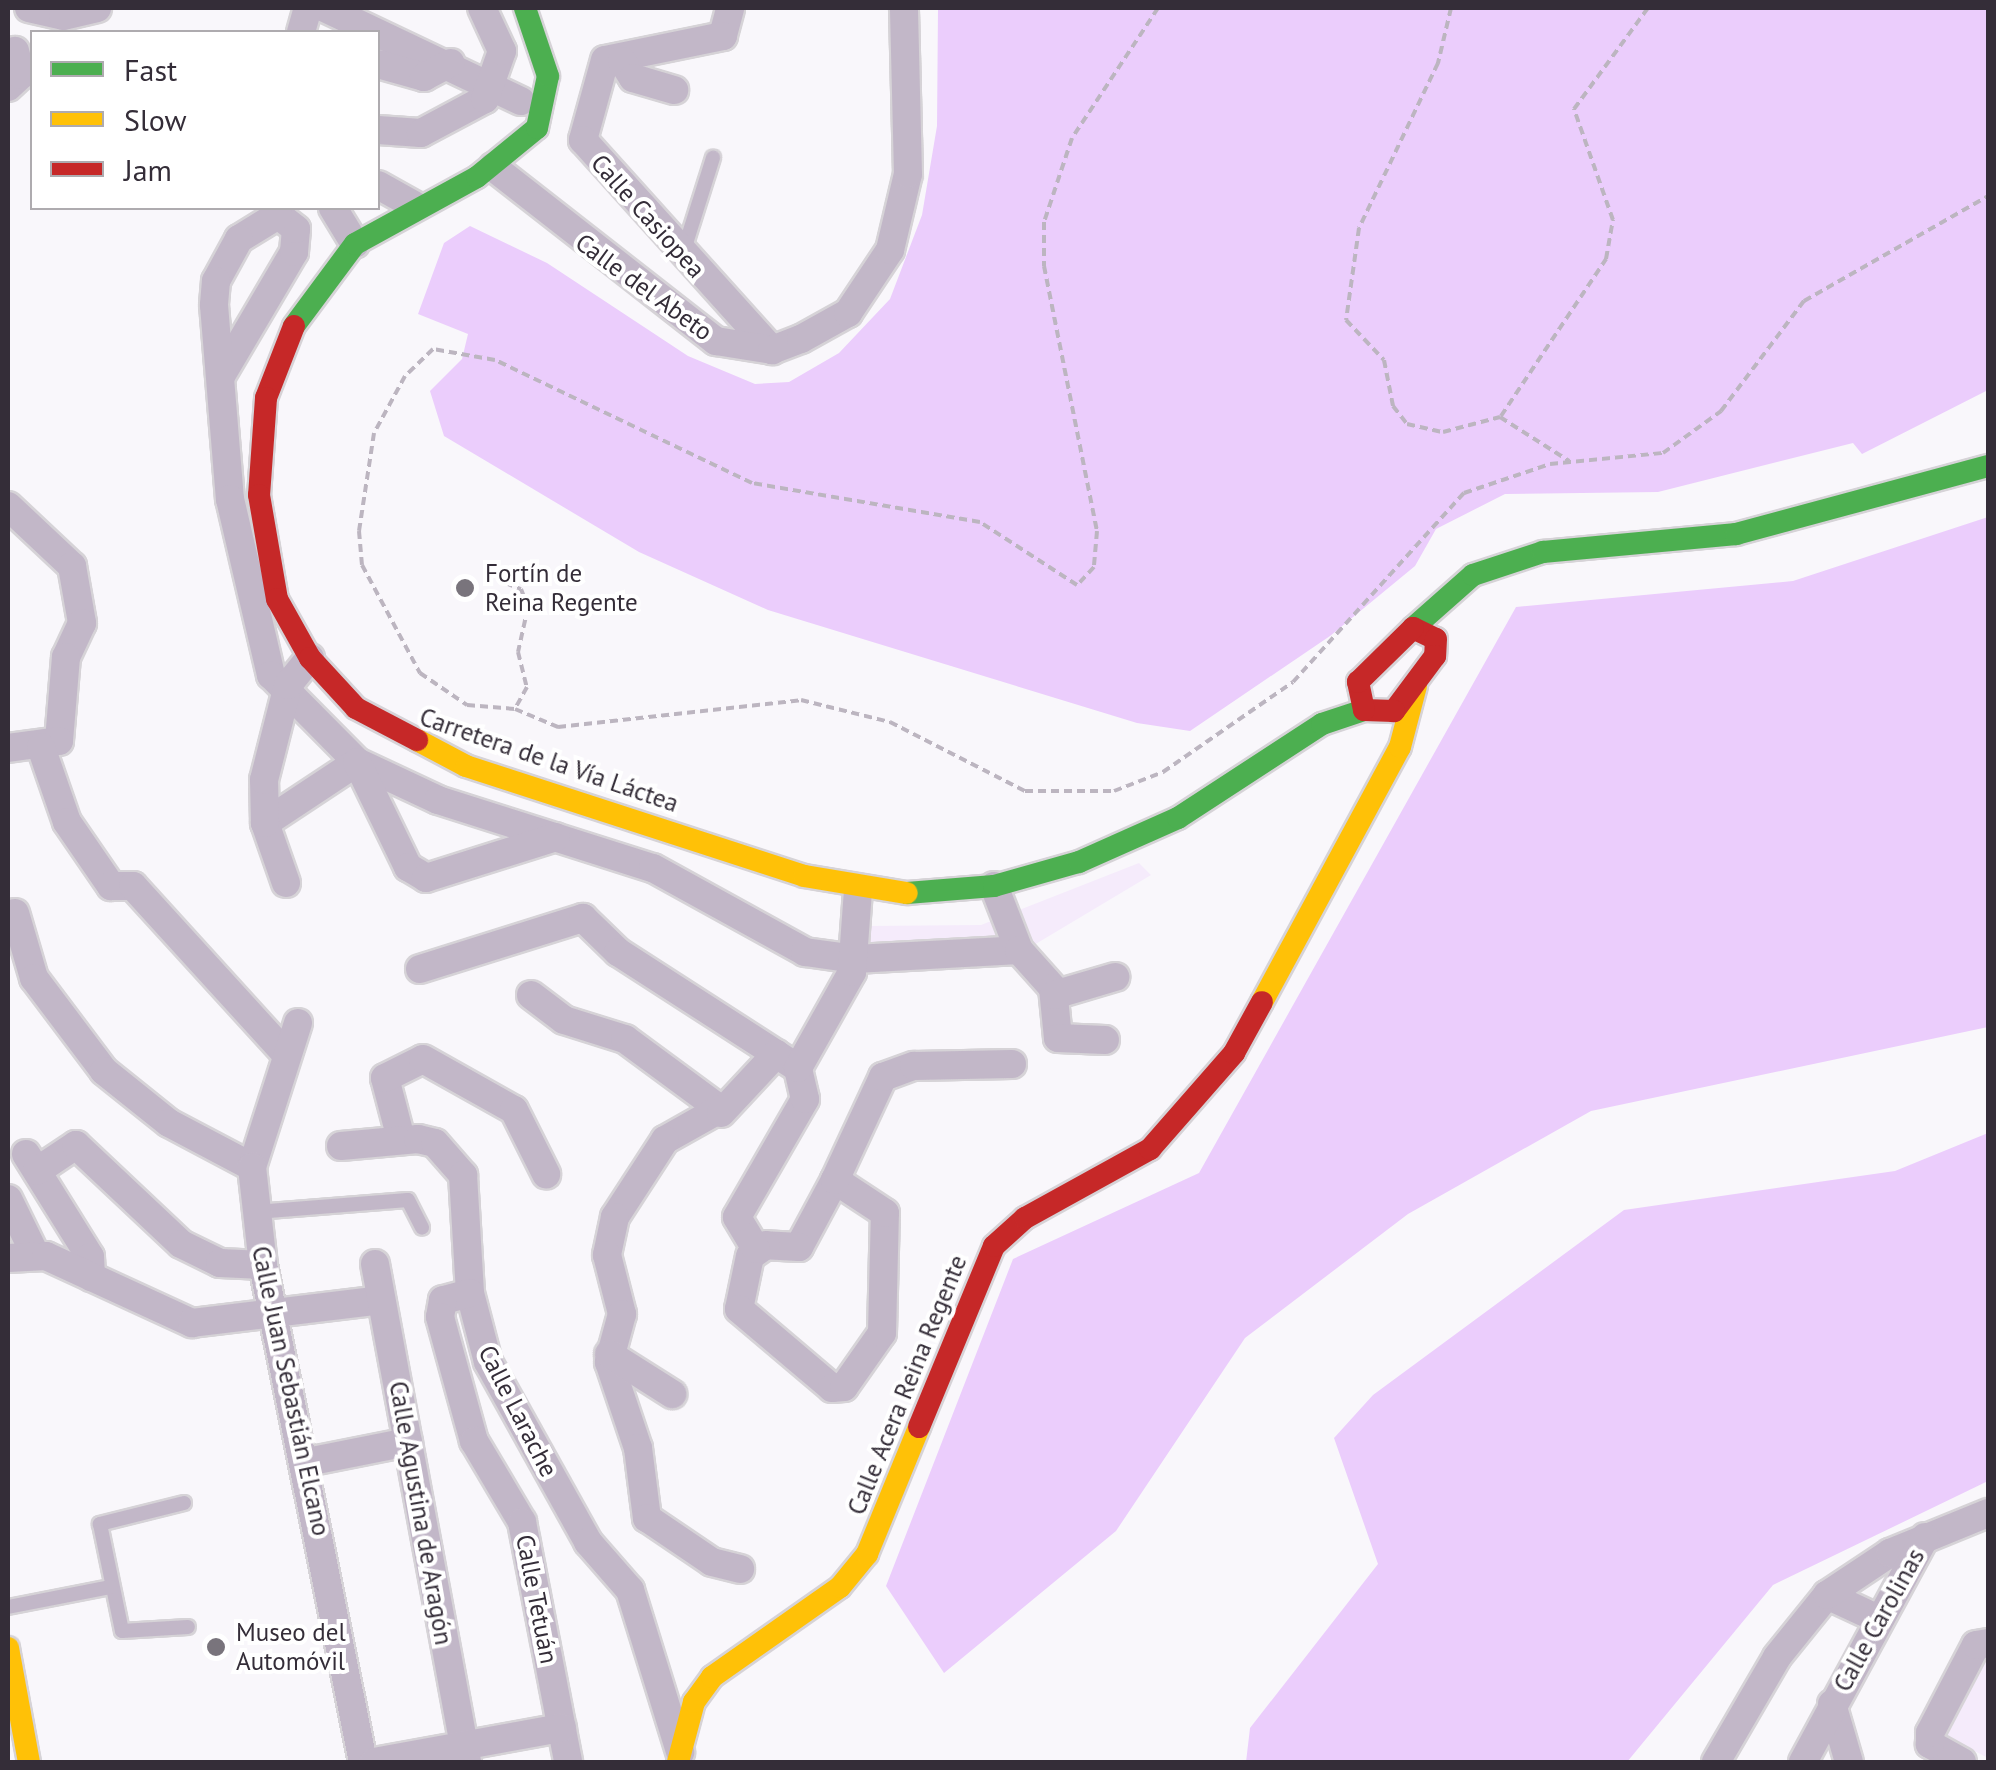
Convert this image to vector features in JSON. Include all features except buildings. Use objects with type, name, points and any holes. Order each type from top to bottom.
[{"type":"street","points":[[29,8],[63,16],[97,8]]},
{"type":"street","points":[[325,8],[376,30]]},
{"type":"street","points":[[380,130],[435,128],[485,99],[495,78],[500,39],[482,8]]},
{"type":"street","name":"Carretera de la Vía Láctea","points":[[525,8],[545,54],[545,104],[520,148],[493,166],[414,205],[355,244],[299,312],[260,432],[266,555],[277,599],[310,658],[356,708],[412,743],[858,891],[994,886],[1178,818],[1310,731]]},
{"type":"street","points":[[772,350],[848,313],[890,250],[908,174],[904,8]]},
{"type":"street","points":[[614,60],[723,36],[730,9]]},
{"type":"street","points":[[380,32],[495,78],[521,101]]},
{"type":"street","points":[[15,52],[18,83]]},
{"type":"street","points":[[614,60],[633,78],[674,90]]},
{"type":"street","name":"Calle Casiopea","points":[[614,60],[583,140],[772,350]]},
{"type":"street","points":[[380,65],[424,77],[450,62]]},
{"type":"street","points":[[558,124],[583,140]]},
{"type":"street","name":"Calle del Abeto","points":[[493,166],[696,328],[738,349],[772,350]]},
{"type":"street","points":[[380,186],[414,205]]},
{"type":"street","points":[[337,210],[355,244]]},
{"type":"street","points":[[221,376],[294,252],[296,230],[278,215],[239,239],[216,281],[221,376],[240,567],[284,696],[357,762],[556,837],[653,868],[783,943],[855,959],[1019,950]]},
{"type":"street","points":[[227,429],[260,432]]},
{"type":"street","points":[[1310,731],[1450,589],[1498,565],[1564,548],[1736,534],[1988,466]]},
{"type":"street","points":[[8,506],[76,576],[82,623],[66,657],[60,738],[41,747],[8,748]]},
{"type":"street","points":[[1310,731],[1369,712],[1394,711],[1416,686],[1463,598],[1498,565]]},
{"type":"street","points":[[1413,628],[1430,632],[1438,647]]},
{"type":"street","points":[[286,883],[265,823],[264,780],[284,696],[310,658]]},
{"type":"street","name":"Calle Acera Reina Regente","points":[[1358,682],[1369,712],[1372,787]]},
{"type":"street","name":"Calle Acera Reina Regente","points":[[679,1758],[694,1702],[724,1666],[840,1586],[867,1554],[994,1246],[1034,1212],[1126,1166],[1202,1100],[1255,1018],[1372,787],[1409,728],[1416,686]]},
{"type":"street","points":[[41,747],[67,822],[111,886],[133,886],[285,1054]]},
{"type":"street","points":[[265,823],[357,762]]},
{"type":"street","points":[[357,762],[408,867],[426,878],[556,837]]},
{"type":"street","points":[[994,886],[1019,950],[1054,995],[1058,1038],[1105,1040]]},
{"type":"street","points":[[740,1569],[700,1555],[647,1518],[638,1448],[609,1354],[622,1314],[607,1255],[615,1217],[664,1140],[721,1114],[787,1061],[855,959],[858,891]]},
{"type":"street","points":[[15,913],[34,978],[104,1072],[169,1123],[252,1167]]},
{"type":"street","points":[[420,969],[582,918],[618,952],[787,1061],[806,1099],[737,1218],[756,1249],[742,1317],[821,1382],[844,1387],[882,1333],[887,1226],[879,1203],[835,1180]]},
{"type":"street","points":[[1054,995],[1115,976]]},
{"type":"street","points":[[531,995],[564,1020],[625,1038],[721,1114]]},
{"type":"street","name":"Calle Juan Sebastián Elcano","points":[[298,1023],[252,1167],[262,1265],[307,1462],[363,1762]]},
{"type":"street","points":[[401,1139],[385,1078],[423,1059],[514,1110],[546,1174]]},
{"type":"street","points":[[756,1249],[799,1248],[882,1077],[914,1066],[1012,1064]]},
{"type":"street","name":"Calle Larache","points":[[341,1146],[401,1139],[435,1143],[462,1175],[470,1293],[499,1385],[588,1542],[639,1607],[679,1758]]},
{"type":"street","points":[[91,1278],[90,1256],[31,1163],[76,1145],[181,1244],[220,1264],[262,1265]]},
{"type":"street","points":[[8,1199],[21,1256],[91,1278],[192,1323],[382,1300]]},
{"type":"street","name":"Calle Agustina de Aragón","points":[[375,1264],[465,1754]]},
{"type":"street","name":"Calle Tetuán","points":[[470,1293],[444,1300],[440,1317],[474,1440],[522,1522],[568,1762]]},
{"type":"street","points":[[609,1354],[672,1394]]},
{"type":"street","points":[[307,1462],[408,1442]]},
{"type":"street","name":"Calle Carolinas","points":[[1803,1762],[1876,1618],[1926,1537],[1988,1513]]},
{"type":"street","points":[[1716,1762],[1784,1646],[1826,1595],[1926,1537]]},
{"type":"street","points":[[1826,1595],[1876,1618]]},
{"type":"street","points":[[1962,1762],[1929,1740],[1976,1645],[1988,1643]]},
{"type":"street","points":[[8,1648],[28,1762]]},
{"type":"street","points":[[1832,1704],[1849,1762]]},
{"type":"street","points":[[374,1762],[465,1754],[562,1728]]},
{"type":"lane","points":[[683,254],[713,158]]},
{"type":"lane","points":[[256,1212],[408,1200],[422,1228]]},
{"type":"lane","points":[[184,1503],[106,1518],[111,1587],[130,1636],[188,1628]]},
{"type":"lane","points":[[8,1607],[111,1587]]},
{"type":"path","points":[[1158,8],[1072,138],[1044,222],[1044,266],[1097,532],[1094,567],[1077,585],[980,522],[742,480],[495,360],[434,349],[405,376],[368,451],[362,565],[420,673],[466,705],[515,709],[575,727],[801,700],[890,722],[1024,790],[1114,791],[1162,772],[1293,682],[1464,493],[1569,461],[1641,460],[1679,444],[1738,391],[1804,302],[1988,196]]},
{"type":"path","points":[[1452,8],[1438,63],[1359,228],[1343,310],[1384,360],[1393,406],[1407,424],[1442,432],[1500,417],[1606,259],[1612,220],[1574,109],[1648,8]]},
{"type":"path","points":[[1500,417],[1569,461]]},
{"type":"path","points":[[506,583],[528,607],[518,652],[526,687],[515,709]]},
{"type":"shaded area","points":[[938,8],[1988,8],[1988,390],[1862,454],[1853,443],[1658,492],[1505,494],[1436,529],[1415,566],[1330,636],[1190,731],[1137,723],[768,610],[639,552],[444,436],[430,391],[462,359],[468,334],[418,314],[444,243],[470,226],[547,263],[688,356],[755,384],[789,382],[839,353],[890,299],[922,215],[937,126]]},
{"type":"shaded area","points":[[1988,517],[1988,1027],[1591,1111],[1408,1214],[1245,1338],[1116,1531],[944,1673],[886,1586],[1013,1259],[1199,1173],[1516,607],[1793,581]]},
{"type":"shaded area","points":[[1139,863],[1151,875],[1009,960],[866,975],[868,926],[981,925]]},
{"type":"shaded area","points":[[1988,1133],[1988,1481],[1773,1585],[1627,1762],[1246,1762],[1250,1728],[1378,1564],[1334,1438],[1373,1395],[1624,1210],[1895,1171]]},
{"type":"shaded area","points":[[1983,1659],[1988,1661],[1988,1758],[1944,1735]]},
{"type":"traffic: fast","points":[[294,326],[355,244],[477,177],[537,128],[548,76],[525,8]]},
{"type":"traffic: fast","points":[[1413,628],[1473,575],[1543,552],[1736,534],[1988,466]]},
{"type":"traffic: fast","points":[[907,893],[994,886],[1079,862],[1178,818],[1322,724],[1364,710]]},
{"type":"traffic: slow","points":[[1262,1002],[1400,747],[1416,686]]},
{"type":"traffic: slow","points":[[417,740],[466,766],[804,876],[907,893]]},
{"type":"traffic: slow","points":[[678,1762],[694,1702],[712,1677],[840,1587],[867,1554],[919,1427]]},
{"type":"traffic: slow","points":[[8,1648],[29,1762]]},
{"type":"traffic: jam","points":[[294,326],[266,398],[259,495],[277,599],[310,658],[356,708],[417,740]]},
{"type":"traffic: jam","points":[[1413,628],[1436,639],[1435,656],[1394,711],[1364,710],[1358,682],[1413,628]]},
{"type":"traffic: jam","points":[[919,1427],[994,1246],[1025,1218],[1150,1149],[1234,1053],[1262,1002]]},
{"type":"place","name":"Fortín de Reina Regente","points":[[465,588]]},
{"type":"place","name":"Museo del Automóvil","points":[[216,1647]]}]
